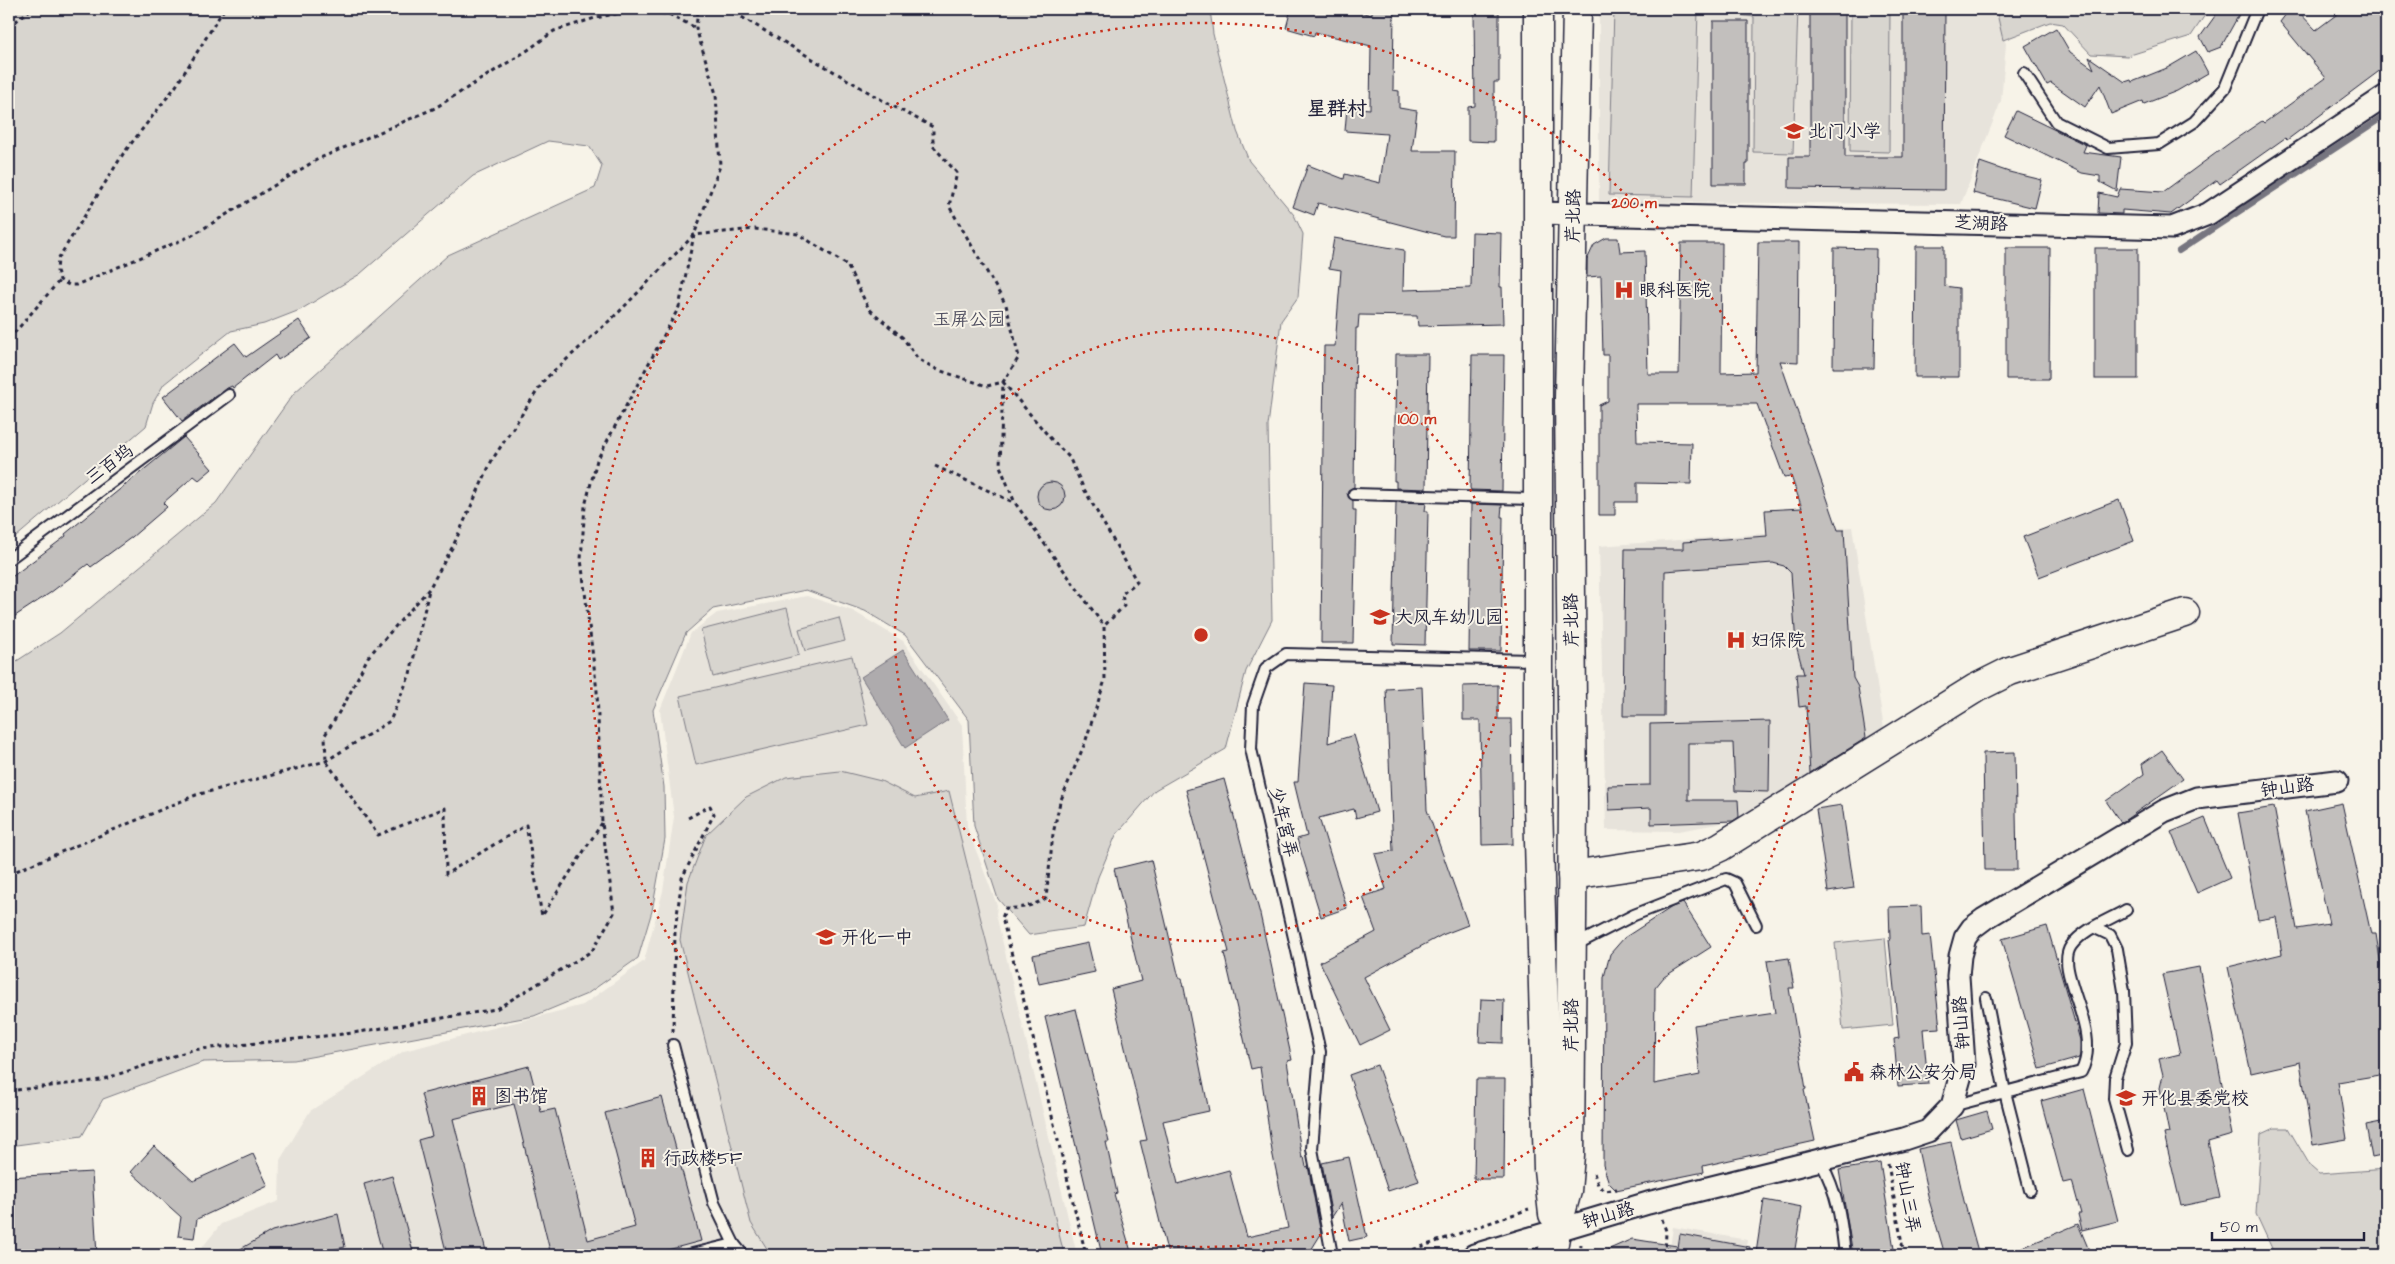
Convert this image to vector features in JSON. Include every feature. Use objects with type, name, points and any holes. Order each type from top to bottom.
[{"type":"main road","name":"芹北路","points":[[1538,9],[1538,804],[1549,1189],[1554,1243]]},
{"type":"main road","name":"芹北路","points":[[1554,1243],[1567,1191],[1570,1154],[1573,802],[1569,398],[1577,9]]},
{"type":"main road","points":[[1572,875],[1701,856],[1720,847],[1976,688],[2010,671],[2185,613]]},
{"type":"main road","points":[[1538,804],[1573,802]]},
{"type":"street","name":"芝湖路","points":[[1538,213],[1573,212],[2172,228],[2208,214],[2386,96]]},
{"type":"street","name":"钟山路","points":[[1474,1255],[1554,1243],[1648,1203],[1885,1144],[1928,1131],[1952,1106],[1964,1064],[1958,976],[1960,956],[1965,938],[1972,928],[2164,811],[2197,798],[2337,781]]},
{"type":"lane","points":[[2024,73],[2056,122],[2108,148],[2159,144],[2194,122],[2225,88],[2257,9]]},
{"type":"lane","name":"三百坞","points":[[9,559],[230,395]]},
{"type":"lane","points":[[1354,494],[1537,500]]},
{"type":"lane","name":"少年宫弄","points":[[1332,1255],[1312,1149],[1320,1052],[1251,749],[1253,705],[1266,668],[1276,659],[1286,654],[1538,660]]},
{"type":"lane","points":[[1572,947],[1634,915],[1726,878],[1735,883],[1756,925]]},
{"type":"lane","points":[[1952,1106],[2082,1072],[2089,1052],[2085,1022],[2071,982],[2067,958],[2070,947],[2080,936],[2126,910]]},
{"type":"lane","points":[[2095,928],[2110,935],[2118,949],[2123,983],[2126,1043],[2115,1078],[2114,1099],[2128,1150]]},
{"type":"lane","points":[[1986,998],[2005,1092],[2030,1190]]},
{"type":"lane","points":[[673,1045],[714,1203],[734,1244],[743,1255]]},
{"type":"lane","points":[[1820,1160],[1831,1182],[1840,1209],[1845,1255]]},
{"type":"lane","points":[[688,1255],[734,1244]]},
{"type":"path","points":[[9,26],[31,9]]},
{"type":"path","points":[[224,9],[176,86],[123,154],[58,259],[57,271],[60,280],[68,285],[76,285],[191,236],[318,158],[435,108],[554,31],[595,18],[630,11],[669,14],[696,28]]},
{"type":"path","points":[[9,1091],[101,1080],[192,1050],[353,1032],[496,1009],[592,951],[614,912],[602,823],[597,691],[581,559],[585,506],[597,460],[679,307],[694,235],[720,166],[716,94],[696,28],[698,9]]},
{"type":"path","points":[[728,9],[887,103],[933,127],[933,146],[957,173],[949,206],[1006,305],[1019,357],[1003,382],[1000,466],[1016,503],[1104,626],[1105,680],[1085,743],[1060,802],[1053,834],[1046,898],[1036,904],[1018,909],[1006,908],[1002,918],[1086,1255]]},
{"type":"path","points":[[602,823],[542,916],[526,825],[446,874],[445,808],[378,835],[326,761],[325,735],[346,701],[368,657],[429,589],[453,546],[492,460],[545,379],[619,312],[694,235],[755,229],[798,234],[847,265],[869,309],[903,338],[918,359],[938,370],[987,386],[1003,382]]},
{"type":"path","points":[[9,339],[60,280]]},
{"type":"path","points":[[1003,382],[1051,439],[1069,457],[1084,489],[1137,582],[1122,594],[1124,606],[1104,626]]},
{"type":"path","points":[[935,466],[1016,503]]},
{"type":"path","points":[[9,874],[196,795],[326,761],[390,720],[410,674],[429,589]]},
{"type":"path","points":[[673,1045],[675,938],[682,878],[714,814],[710,806],[688,818]]},
{"type":"path","name":"钟山三弄","points":[[1885,1144],[1904,1255]]},
{"type":"path","points":[[1648,1203],[1662,1219],[1666,1231],[1664,1255]]},
{"type":"path","points":[[1398,1255],[1537,1206]]},
{"type":"shaded area","name":"北门小学","points":[[1599,9],[1995,9],[2006,44],[2001,101],[1961,204],[1599,202]]},
{"type":"shaded area","name":"妇保院","points":[[1852,527],[1885,735],[1739,820],[1679,831],[1606,830],[1599,546]]},
{"type":"shaded area","name":"开化一中","points":[[807,596],[853,611],[903,641],[962,725],[967,827],[997,905],[996,914],[1077,1255],[196,1255],[221,1224],[279,1201],[280,1160],[310,1111],[404,1051],[583,1005],[644,961],[663,891],[674,817],[660,710],[691,633],[717,613]]},
{"type":"shaded area","points":[[903,650],[948,720],[905,748],[861,677]]},
{"type":"shaded area","points":[[1673,1227],[1747,1240],[1745,1255],[1669,1255]]},
{"type":"green space","name":"玉屏公园","points":[[9,9],[1210,9],[1213,34],[1237,131],[1249,161],[1294,215],[1303,234],[1298,297],[1281,321],[1268,426],[1272,620],[1246,671],[1226,749],[1155,790],[1116,835],[1098,877],[1084,927],[1029,935],[998,899],[974,826],[969,720],[905,635],[865,611],[806,590],[713,609],[686,633],[653,710],[664,787],[665,839],[652,911],[638,958],[587,994],[534,1016],[294,1060],[203,1062],[103,1099],[82,1136],[9,1146],[9,666],[60,633],[216,503],[294,393],[448,255],[595,188],[602,166],[589,146],[548,141],[473,176],[360,274],[300,310],[264,324],[231,331],[164,384],[153,403],[146,426],[9,543]]},
{"type":"green space","points":[[1614,9],[1698,9],[1693,197],[1609,195]]},
{"type":"green space","points":[[1732,9],[1798,9],[1793,153],[1753,152],[1754,17],[1733,14]]},
{"type":"green space","points":[[1851,9],[1890,9],[1889,152],[1850,151]]},
{"type":"green space","points":[[1996,9],[2209,9],[2191,36],[2127,56],[2091,54],[2063,24],[2050,22],[2003,40]]},
{"type":"green space","points":[[787,608],[799,655],[713,677],[701,630]]},
{"type":"green space","points":[[839,618],[845,641],[805,651],[799,629]]},
{"type":"green space","points":[[852,656],[868,725],[696,765],[680,696]]},
{"type":"green space","points":[[840,771],[881,781],[915,798],[949,791],[1064,1254],[771,1255],[751,1223],[680,940],[688,882],[706,835],[746,797],[786,777]]},
{"type":"green space","points":[[1885,938],[1893,1025],[1843,1030],[1835,943]]},
{"type":"green space","points":[[2274,1128],[2288,1128],[2311,1167],[2319,1174],[2386,1169],[2386,1255],[2275,1255],[2256,1214],[2261,1134]]},
{"type":"building","points":[[1291,9],[1346,9],[1372,15],[1372,9],[1394,9],[1393,90],[1399,91],[1399,108],[1417,111],[1412,151],[1455,151],[1454,236],[1444,236],[1318,203],[1314,215],[1293,207],[1308,165],[1344,179],[1345,174],[1380,183],[1387,134],[1345,131],[1347,107],[1370,109],[1371,46],[1315,32],[1314,36],[1286,28]]},
{"type":"building","points":[[1810,9],[1845,9],[1845,157],[1903,157],[1903,9],[1945,9],[1944,190],[1789,188],[1789,157],[1810,157]]},
{"type":"building","points":[[2220,9],[2242,9],[2221,47],[2208,52],[2200,37]]},
{"type":"building","points":[[2290,9],[2296,9],[2316,30],[2344,9],[2386,9],[2386,66],[2287,140],[2285,138],[2220,184],[2217,180],[2171,214],[2122,210],[2122,214],[2098,213],[2099,193],[2117,197],[2120,189],[2163,192],[2231,142],[2262,121],[2264,123],[2326,78],[2280,22]]},
{"type":"building","points":[[1474,12],[1499,12],[1499,82],[1494,82],[1494,142],[1468,141],[1468,107],[1475,106]]},
{"type":"building","points":[[1713,21],[1748,21],[1748,164],[1746,164],[1746,184],[1713,184]]},
{"type":"building","points":[[2056,28],[2070,52],[2094,69],[2089,57],[2125,82],[2131,80],[2132,82],[2167,68],[2196,51],[2208,73],[2177,91],[2144,104],[2143,101],[2111,114],[2100,85],[2085,107],[2051,83],[2047,85],[2025,46]]},
{"type":"building","points":[[2016,111],[2086,145],[2083,152],[2121,157],[2117,191],[2100,182],[2100,176],[2082,173],[2004,135]]},
{"type":"building","points":[[1980,162],[2009,172],[2042,180],[2035,208],[1973,193]]},
{"type":"building","points":[[1472,232],[1501,233],[1500,287],[1502,287],[1503,324],[1418,326],[1417,316],[1359,315],[1358,328],[1356,328],[1354,487],[1348,490],[1347,494],[1353,501],[1353,510],[1356,510],[1353,643],[1321,643],[1324,346],[1335,346],[1341,270],[1329,268],[1334,238],[1404,250],[1403,290],[1471,288]]},
{"type":"building","points":[[1606,238],[1618,238],[1620,252],[1645,251],[1648,374],[1679,374],[1681,243],[1722,243],[1721,373],[1756,372],[1758,242],[1799,242],[1798,362],[1780,361],[1838,530],[1844,530],[1853,678],[1858,687],[1866,738],[1810,773],[1806,706],[1799,707],[1796,674],[1804,674],[1796,645],[1791,573],[1784,566],[1773,563],[1665,571],[1664,716],[1623,716],[1625,549],[1683,549],[1683,542],[1767,536],[1765,510],[1802,508],[1791,476],[1784,477],[1757,404],[1636,404],[1637,442],[1692,443],[1691,484],[1637,483],[1637,502],[1615,502],[1615,515],[1599,515],[1599,405],[1608,401],[1608,355],[1603,355],[1601,276],[1587,277],[1587,260],[1594,245]]},
{"type":"building","points":[[1916,246],[1944,246],[1944,286],[1959,288],[1959,377],[1915,377]]},
{"type":"building","points":[[1834,248],[1876,249],[1874,368],[1833,368]]},
{"type":"building","points":[[2006,248],[2050,248],[2049,379],[2006,379]]},
{"type":"building","points":[[2095,248],[2138,248],[2138,379],[2095,379]]},
{"type":"building","points":[[299,320],[311,338],[278,360],[275,355],[233,388],[232,386],[225,389],[182,421],[163,397],[235,343],[246,357]]},
{"type":"building","points":[[1396,354],[1428,354],[1426,489],[1396,488],[1396,481],[1394,481]]},
{"type":"building","points":[[1472,355],[1504,355],[1502,491],[1471,490],[1470,488]]},
{"type":"building","points":[[184,437],[212,469],[199,480],[194,476],[163,503],[167,507],[132,537],[91,567],[88,564],[50,593],[9,620],[9,579],[66,536],[65,534]]},
{"type":"building","points":[[1051,482],[1061,486],[1065,496],[1061,506],[1051,510],[1041,506],[1037,496],[1041,486]]},
{"type":"building","points":[[2119,500],[2134,541],[2039,577],[2023,537]]},
{"type":"building","points":[[1396,502],[1426,503],[1425,511],[1428,511],[1425,645],[1393,644]]},
{"type":"building","points":[[1471,504],[1502,505],[1501,651],[1469,651]]},
{"type":"building","points":[[1305,683],[1332,685],[1328,743],[1354,735],[1377,812],[1356,818],[1354,809],[1319,818],[1347,908],[1321,917],[1297,839],[1307,836],[1294,782],[1298,782]]},
{"type":"building","points":[[1498,685],[1498,719],[1511,719],[1513,844],[1482,845],[1480,720],[1463,720],[1463,686]]},
{"type":"building","points":[[1422,687],[1427,810],[1468,925],[1442,935],[1364,977],[1390,1030],[1360,1045],[1320,962],[1376,932],[1363,897],[1386,889],[1375,854],[1393,851],[1386,689]]},
{"type":"building","points":[[1770,721],[1769,792],[1735,791],[1733,743],[1688,743],[1688,800],[1738,800],[1739,817],[1733,821],[1651,824],[1651,808],[1609,810],[1608,786],[1650,785],[1650,724]]},
{"type":"building","points":[[2162,750],[2183,779],[2121,823],[2106,801],[2144,774],[2142,764]]},
{"type":"building","points":[[2015,752],[2017,870],[1985,870],[1983,753]]},
{"type":"building","points":[[1224,779],[1260,914],[1292,1060],[1287,1061],[1302,1158],[1304,1157],[1306,1167],[1308,1166],[1321,1234],[1308,1255],[1168,1255],[1140,1141],[1147,1140],[1111,989],[1141,981],[1114,869],[1151,860],[1179,978],[1182,978],[1209,1111],[1163,1121],[1178,1184],[1229,1170],[1247,1237],[1288,1228],[1272,1151],[1260,1067],[1251,1069],[1224,953],[1229,952],[1186,790]]},
{"type":"building","points":[[2342,803],[2371,934],[2376,934],[2386,998],[2386,1074],[2338,1082],[2347,1139],[2313,1145],[2300,1062],[2251,1073],[2228,967],[2282,954],[2276,917],[2258,920],[2238,813],[2274,807],[2297,929],[2329,924],[2305,811]]},
{"type":"building","points":[[1842,805],[1854,888],[1828,892],[1816,809]]},
{"type":"building","points":[[2205,818],[2230,878],[2197,893],[2171,832]]},
{"type":"building","points":[[1683,903],[1711,947],[1664,977],[1655,988],[1654,1084],[1700,1075],[1694,1025],[1775,1013],[1767,961],[1789,958],[1794,988],[1789,988],[1806,1089],[1804,1090],[1815,1141],[1703,1166],[1704,1172],[1616,1190],[1609,1183],[1603,1165],[1604,977],[1610,954],[1624,938],[1672,907]]},
{"type":"building","points":[[1921,906],[1922,936],[1930,935],[1940,1028],[1923,1029],[1928,1084],[1898,1086],[1894,1039],[1899,1038],[1889,940],[1889,907]]},
{"type":"building","points":[[2047,926],[2080,1040],[2080,1054],[2079,1058],[2040,1069],[2002,939]]},
{"type":"building","points":[[1088,943],[1095,972],[1039,984],[1033,955]]},
{"type":"building","points":[[2199,967],[2232,1135],[2208,1142],[2220,1198],[2181,1206],[2164,1134],[2169,1133],[2160,1088],[2163,1075],[2159,1059],[2180,1054],[2162,974]]},
{"type":"building","points":[[1481,999],[1504,1000],[1503,1043],[1479,1042]]},
{"type":"building","points":[[1076,1009],[1109,1142],[1106,1142],[1117,1193],[1114,1194],[1132,1255],[1102,1255],[1045,1017]]},
{"type":"building","points":[[1377,1065],[1419,1181],[1388,1191],[1349,1075]]},
{"type":"building","points":[[529,1066],[541,1112],[555,1109],[588,1240],[635,1227],[605,1113],[662,1097],[701,1241],[649,1255],[551,1255],[514,1104],[453,1119],[487,1255],[447,1255],[418,1140],[432,1136],[421,1094]]},
{"type":"building","points":[[1476,1079],[1505,1079],[1504,1179],[1474,1179]]},
{"type":"building","points":[[2084,1089],[2118,1221],[2082,1230],[2078,1214],[2081,1214],[2072,1181],[2063,1183],[2041,1101]]},
{"type":"building","points":[[1987,1111],[1992,1129],[1961,1138],[1956,1120]]},
{"type":"building","points":[[2386,1121],[2386,1155],[2372,1158],[2366,1125]]},
{"type":"building","points":[[1951,1142],[1964,1201],[1979,1255],[1945,1255],[1929,1200],[1918,1149]]},
{"type":"building","points":[[154,1146],[193,1181],[253,1154],[268,1186],[197,1219],[194,1238],[178,1236],[181,1217],[131,1172]]},
{"type":"building","points":[[1349,1157],[1367,1237],[1349,1241],[1341,1203],[1332,1217],[1322,1163]]},
{"type":"building","points":[[1880,1163],[1895,1255],[1853,1255],[1839,1170]]},
{"type":"building","points":[[92,1172],[97,1255],[9,1254],[9,1177]]},
{"type":"building","points":[[392,1176],[414,1255],[383,1255],[364,1184]]},
{"type":"building","points":[[1764,1200],[1802,1207],[1794,1255],[1756,1253]]},
{"type":"building","points":[[338,1214],[345,1247],[307,1255],[230,1255],[272,1231]]},
{"type":"building","points":[[2078,1224],[2091,1255],[2005,1255]]},
{"type":"building","points":[[1680,1234],[1750,1247],[1749,1255],[1677,1255]]},
{"type":"building","points":[[1632,1239],[1677,1246],[1677,1255],[1596,1255]]},
{"type":"waterway","points":[[2179,251],[2386,115]]},
{"type":"place","name":"北门小学","points":[[1794,131]]},
{"type":"place","name":"眼科医院","points":[[1624,290]]},
{"type":"place","name":"大风车幼儿园","points":[[1380,617]]},
{"type":"place","name":"妇保院","points":[[1736,640]]},
{"type":"place","name":"开化一中","points":[[826,937]]},
{"type":"place","name":"森林公安分局","points":[[1854,1072]]},
{"type":"place","name":"图书馆","points":[[479,1096]]},
{"type":"place","name":"开化县委党校","points":[[2126,1098]]},
{"type":"place","name":"行政楼5F","points":[[648,1158]]},
{"type":"district","name":"星群村","points":[[1337,108]]}]
